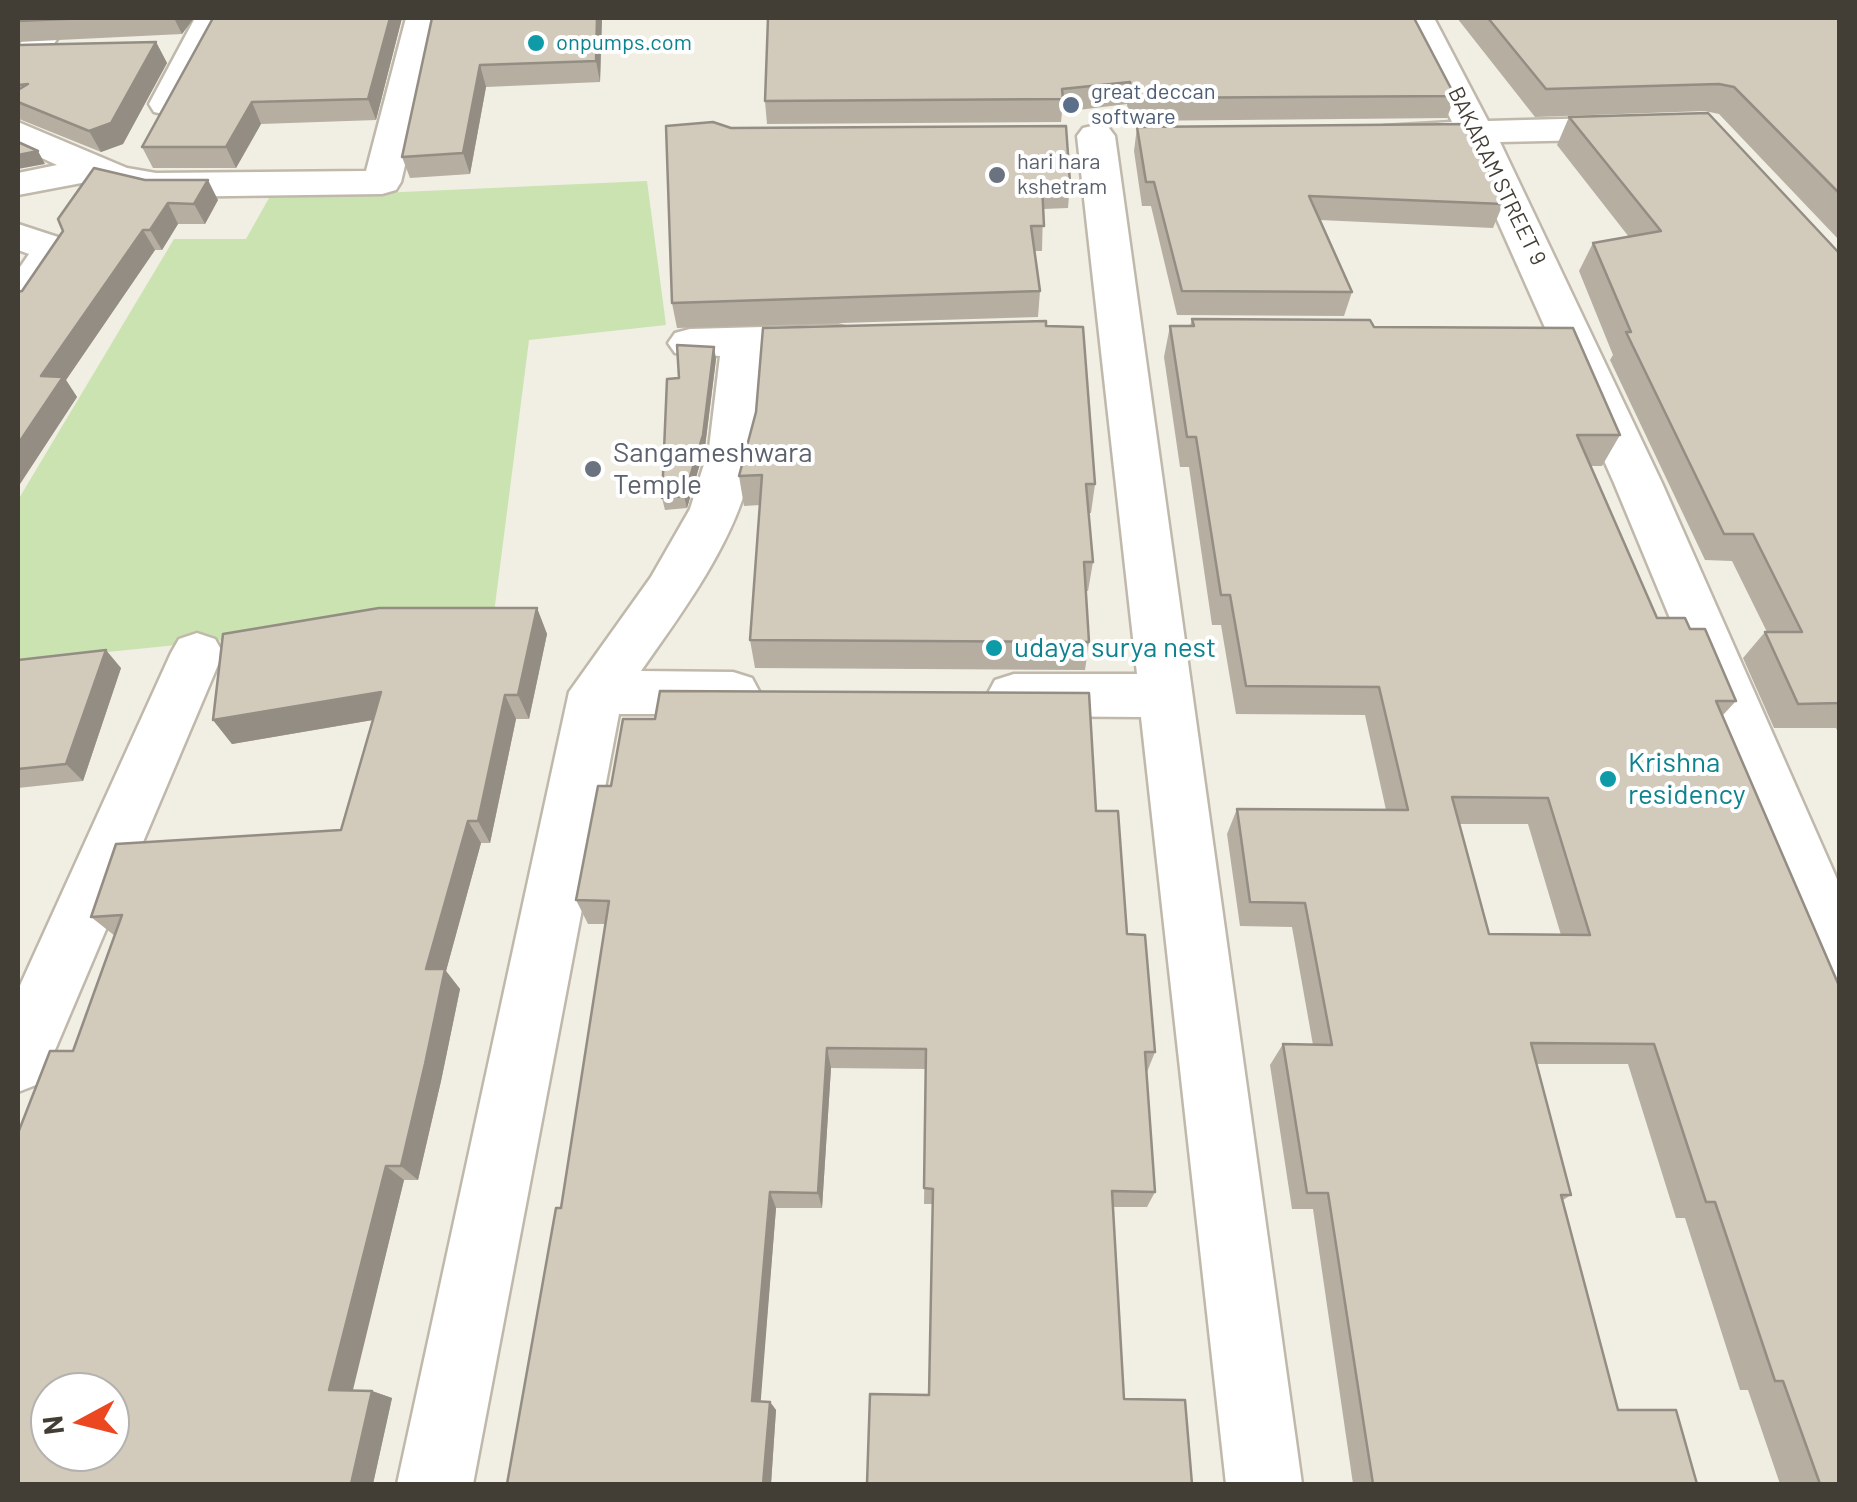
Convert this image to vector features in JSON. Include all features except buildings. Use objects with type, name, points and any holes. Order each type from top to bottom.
[{"type":"street","points":[[18,133],[108,173],[156,185],[382,182],[423,18]]},
{"type":"street","name":"BAKARAM STREET 9","points":[[1418,18],[1478,133],[1554,335],[1840,956]]},
{"type":"street","points":[[18,184],[108,173],[137,161],[149,137],[161,82],[190,32]]},
{"type":"street","points":[[18,88],[53,87]]},
{"type":"street","points":[[1364,134],[1668,128]]},
{"type":"street","points":[[1096,136],[1264,1484]]},
{"type":"street","points":[[18,236],[53,249],[18,300]]},
{"type":"street","points":[[690,342],[882,338]]},
{"type":"street","points":[[436,1484],[596,692],[650,616],[706,526],[726,478],[743,342]]},
{"type":"street","points":[[18,1061],[197,653]]},
{"type":"street","points":[[596,692],[793,694]]},
{"type":"street","points":[[970,695],[1166,696]]},
{"type":"green space","points":[[647,181],[666,325],[529,340],[494,613],[18,661],[18,500],[174,239],[246,239],[269,198]]},
{"type":"place","name":"onpumps.com","points":[[536,43]]},
{"type":"place","name":"great deccan software","points":[[1071,105]]},
{"type":"place","name":"hari hara kshetram","points":[[997,175]]},
{"type":"place","name":"Sangameshwara Temple","points":[[593,469]]},
{"type":"place","name":"udaya surya nest","points":[[994,648]]},
{"type":"place","name":"Krishna residency","points":[[1608,779]]}]
